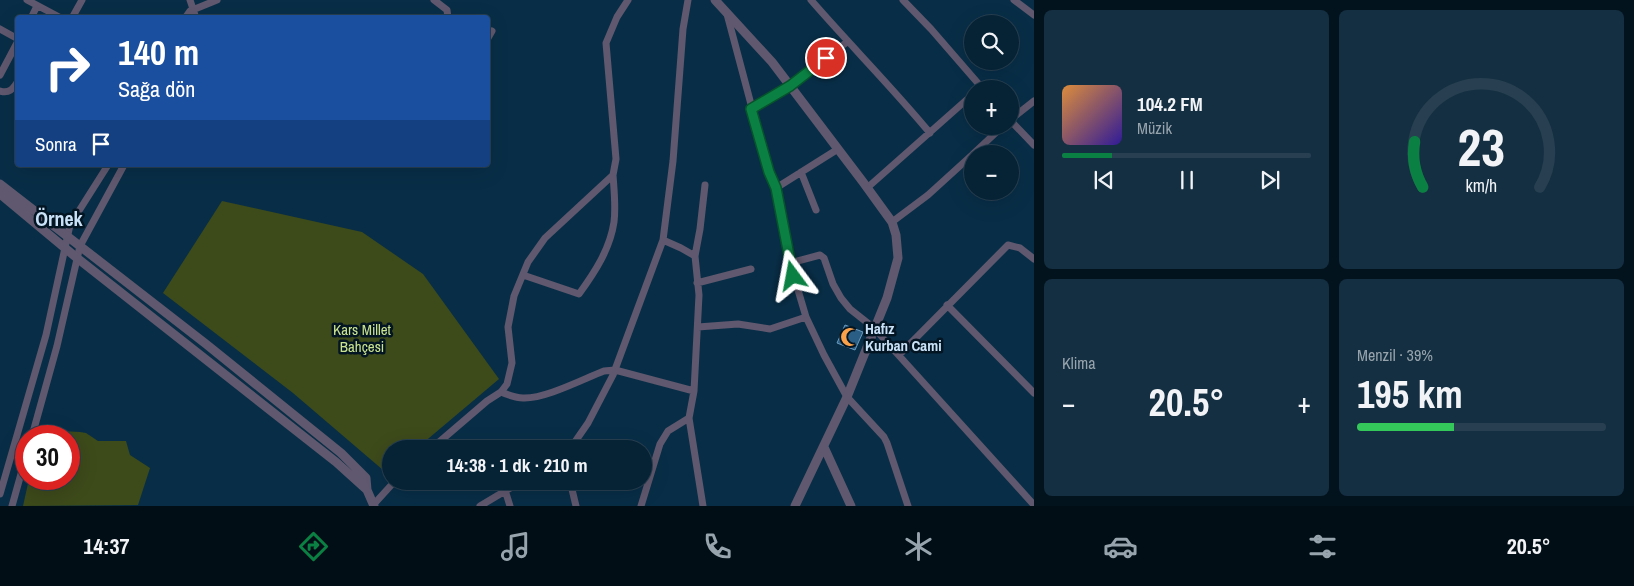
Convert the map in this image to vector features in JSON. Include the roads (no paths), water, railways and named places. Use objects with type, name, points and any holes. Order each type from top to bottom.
[{"type":"street","points":[[27,0],[54,15]]},
{"type":"street","points":[[74,15],[82,0]]},
{"type":"street","points":[[190,0],[195,14],[217,0]]},
{"type":"street","points":[[434,0],[447,10],[448,15]]},
{"type":"street","points":[[523,275],[579,294],[596,270],[608,245],[614,221],[616,159],[606,43],[617,17],[628,0]]},
{"type":"street","points":[[576,440],[588,423],[615,370],[663,240],[673,161],[688,0]]},
{"type":"street","points":[[716,0],[772,62],[892,222],[896,236],[898,258],[888,298],[847,397],[795,506]]},
{"type":"street","points":[[811,0],[847,42],[902,99],[930,134]]},
{"type":"street","points":[[903,0],[932,29],[974,80]]},
{"type":"street","points":[[1014,0],[1034,15]]},
{"type":"street","points":[[32,15],[37,6]]},
{"type":"street","points":[[727,14],[751,109],[769,172],[776,188],[790,263],[806,317],[847,397],[884,437],[908,506]]},
{"type":"street","points":[[0,30],[15,38]]},
{"type":"street","points":[[490,34],[492,31]]},
{"type":"street","points":[[751,109],[790,86],[847,42]]},
{"type":"street","points":[[0,75],[15,46]]},
{"type":"street","points":[[0,91],[6,92],[11,90],[15,85]]},
{"type":"street","points":[[1019,113],[1034,101]]},
{"type":"street","points":[[867,188],[964,102]]},
{"type":"street","points":[[1019,129],[1034,145]]},
{"type":"street","points":[[983,145],[993,135]]},
{"type":"street","points":[[776,188],[838,149]]},
{"type":"street","points":[[892,222],[928,195],[964,162]]},
{"type":"street","points":[[0,494],[46,336],[70,225],[107,167]]},
{"type":"street","points":[[35,425],[57,346],[80,246],[123,167]]},
{"type":"street","points":[[801,172],[816,210]]},
{"type":"street","points":[[442,440],[508,384],[512,363],[508,327],[514,296],[528,262],[545,238],[614,175]]},
{"type":"street","points":[[0,184],[206,344],[341,454],[366,478],[367,490],[374,505],[387,490]]},
{"type":"street","points":[[702,506],[689,418],[694,391],[699,295],[694,256],[700,229],[705,185]]},
{"type":"street","points":[[0,194],[77,258],[283,419],[367,490]]},
{"type":"street","points":[[663,240],[694,256]]},
{"type":"street","points":[[899,355],[1008,245],[1020,248],[1034,259]]},
{"type":"street","points":[[790,263],[812,256],[820,255],[824,258],[833,284],[850,309],[874,328],[1034,504]]},
{"type":"street","points":[[697,283],[751,269]]},
{"type":"street","points":[[947,305],[1034,394]]},
{"type":"street","points":[[698,327],[738,324],[770,329],[806,317]]},
{"type":"street","points":[[500,392],[513,397],[540,396],[604,371],[615,370],[694,391]]},
{"type":"street","points":[[641,506],[660,444],[668,431],[689,418]]},
{"type":"street","points":[[824,447],[850,506]]},
{"type":"street","points":[[12,506],[16,490]]},
{"type":"street","points":[[480,506],[505,490],[510,506]]},
{"type":"street","points":[[572,490],[576,506]]},
{"type":"place","name":"Hafız Kurban Cami","points":[[850,337]]},
{"type":"district","name":"Örnek","points":[[59,218]]},
{"type":"park label","name":"Kars Millet Bahçesi","points":[[362,338]]}]
